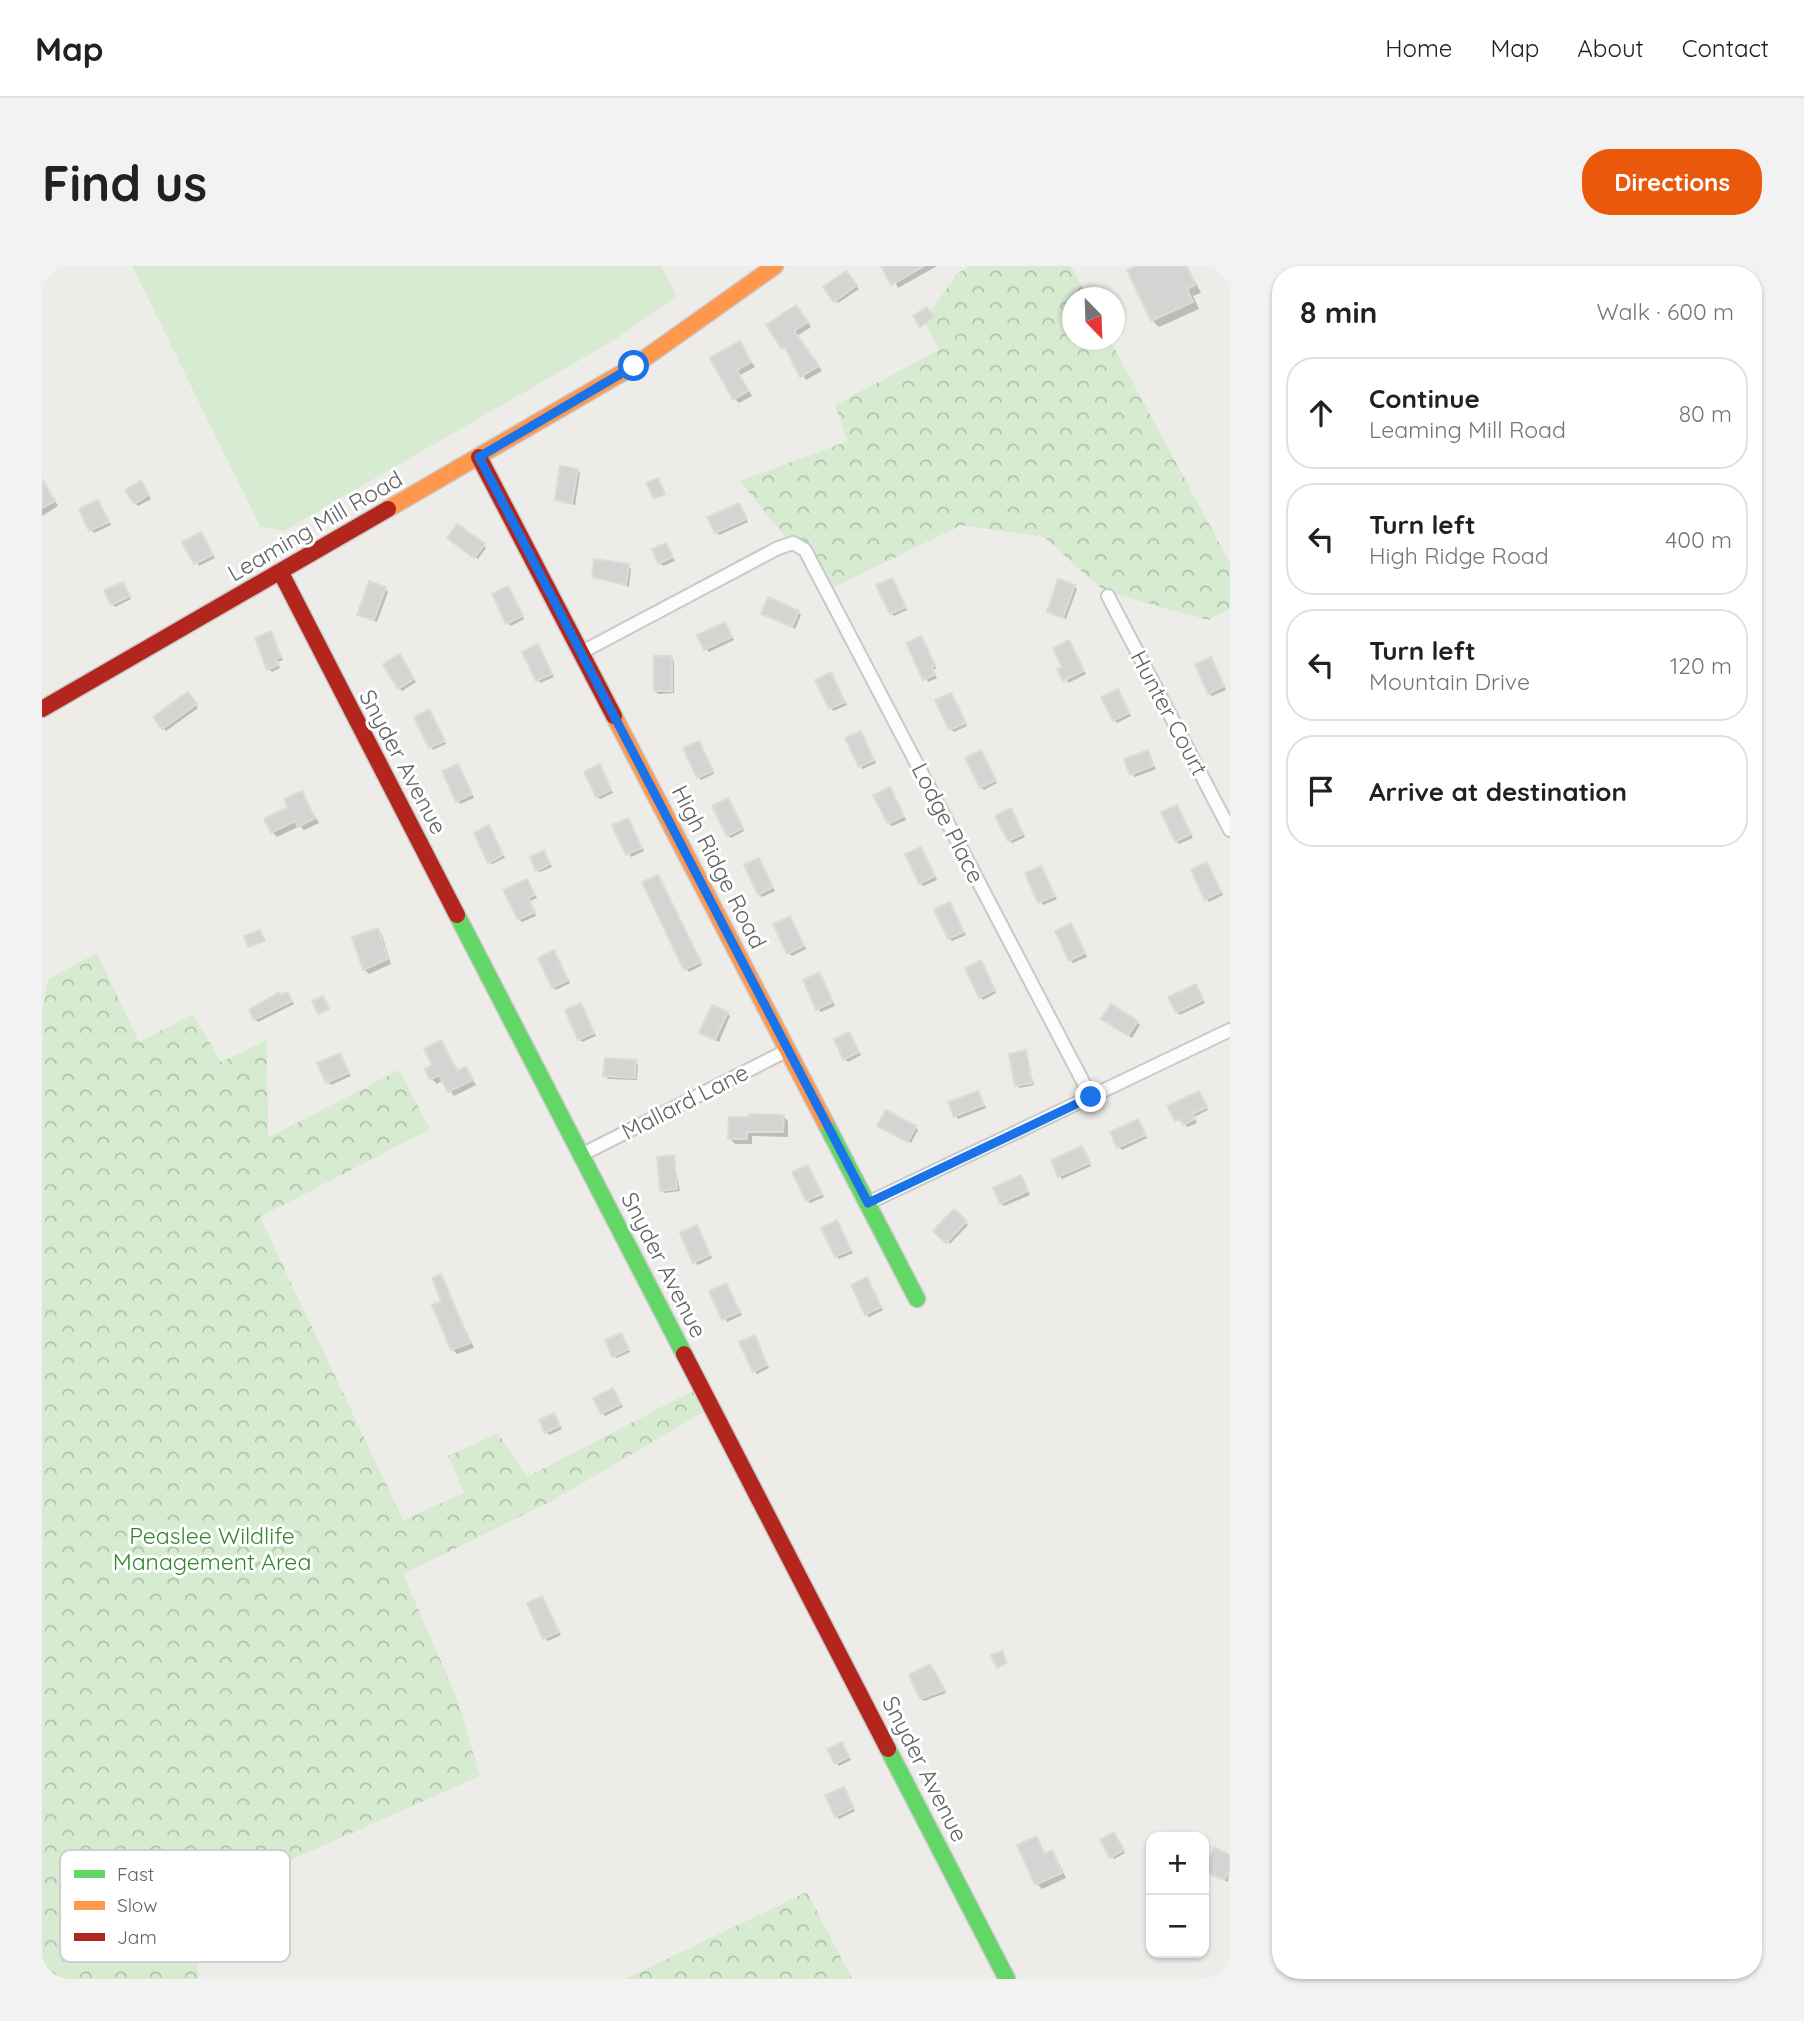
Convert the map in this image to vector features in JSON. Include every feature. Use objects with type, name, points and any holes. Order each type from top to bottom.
[{"type":"street","name":"Leaming Mill Road","points":[[42,709],[610,381],[775,266]]},
{"type":"street","name":"High Ridge Road","points":[[479,457],[917,1299]]},
{"type":"street","name":"Lodge Place","points":[[582,652],[778,548],[793,544],[805,550],[1091,1097]]},
{"type":"street","name":"Snyder Avenue","points":[[281,573],[1007,1979]]},
{"type":"street","name":"Hunter Court","points":[[1108,597],[1230,830]]},
{"type":"street","points":[[868,1203],[1230,1030]]},
{"type":"street","name":"Mallard Lane","points":[[581,1155],[788,1050]]},
{"type":"green space","points":[[132,266],[661,266],[677,296],[616,339],[284,531],[260,526]]},
{"type":"green space","points":[[970,266],[1071,266],[1082,287],[1062,287],[1062,350],[1115,350],[1230,563],[1230,609],[1208,620],[1104,591],[1044,537],[962,525],[828,590],[740,481],[848,441],[835,405],[939,350],[924,320],[958,273]]},
{"type":"green space","name":"Peaslee Wildlife Management Area","points":[[97,953],[139,1042],[193,1014],[221,1062],[267,1040],[268,1138],[399,1070],[430,1129],[260,1217],[403,1520],[464,1493],[448,1456],[498,1433],[527,1477],[704,1385],[715,1405],[552,1501],[403,1574],[458,1701],[480,1776],[290,1861],[290,1850],[60,1850],[60,1962],[196,1962],[199,1979],[42,1979],[42,1011],[48,979]]},
{"type":"green space","points":[[807,1892],[852,1979],[625,1979]]},
{"type":"building","points":[[881,266],[924,266],[891,285]]},
{"type":"building","points":[[1136,266],[1187,266],[1195,285],[1187,289],[1193,302],[1151,321],[1127,270]]},
{"type":"building","points":[[846,271],[857,285],[834,302],[823,287]]},
{"type":"building","points":[[796,305],[808,322],[794,331],[819,366],[800,377],[785,347],[782,349],[766,325]]},
{"type":"building","points":[[927,307],[934,317],[920,327],[913,316]]},
{"type":"building","points":[[740,341],[751,362],[737,370],[748,391],[733,400],[710,358]]},
{"type":"building","points":[[560,466],[578,469],[572,503],[555,500]]},
{"type":"building","points":[[658,478],[665,494],[654,499],[646,483]]},
{"type":"building","points":[[42,479],[55,501],[42,508]]},
{"type":"building","points":[[141,481],[149,495],[134,504],[125,490]]},
{"type":"building","points":[[98,500],[109,522],[89,531],[79,509]]},
{"type":"building","points":[[739,503],[747,519],[715,533],[707,517]]},
{"type":"building","points":[[457,524],[485,544],[474,558],[447,538]]},
{"type":"building","points":[[201,532],[213,555],[194,564],[182,542]]},
{"type":"building","points":[[666,543],[673,557],[658,564],[652,549]]},
{"type":"building","points":[[594,559],[629,564],[626,585],[592,577]]},
{"type":"building","points":[[892,578],[906,607],[890,614],[876,585]]},
{"type":"building","points":[[1058,579],[1075,585],[1063,618],[1047,612]]},
{"type":"building","points":[[369,581],[386,587],[374,620],[357,615]]},
{"type":"building","points":[[123,582],[130,596],[111,605],[104,590]]},
{"type":"building","points":[[508,586],[523,616],[506,624],[492,594]]},
{"type":"building","points":[[768,597],[799,611],[792,627],[761,614]]},
{"type":"building","points":[[725,622],[732,637],[704,650],[697,635]]},
{"type":"building","points":[[271,631],[281,657],[276,659],[278,665],[267,670],[255,638]]},
{"type":"building","points":[[921,636],[935,665],[932,667],[935,675],[923,680],[906,643]]},
{"type":"building","points":[[1069,640],[1084,671],[1063,681],[1057,669],[1062,667],[1053,648]]},
{"type":"building","points":[[538,644],[552,674],[536,681],[522,652]]},
{"type":"building","points":[[400,654],[414,679],[398,689],[383,664]]},
{"type":"building","points":[[654,656],[672,656],[672,691],[654,691]]},
{"type":"building","points":[[1211,657],[1224,686],[1208,694],[1195,664]]},
{"type":"building","points":[[831,672],[845,702],[829,709],[815,680]]},
{"type":"building","points":[[1118,689],[1129,713],[1113,721],[1101,697]]},
{"type":"building","points":[[188,692],[197,704],[162,729],[153,717]]},
{"type":"building","points":[[951,693],[966,723],[949,730],[935,700]]},
{"type":"building","points":[[429,709],[445,741],[429,748],[414,717]]},
{"type":"building","points":[[861,731],[874,760],[859,767],[845,738]]},
{"type":"building","points":[[699,741],[713,771],[697,778],[683,748]]},
{"type":"building","points":[[981,750],[996,780],[980,788],[965,758]]},
{"type":"building","points":[[1148,750],[1154,766],[1130,775],[1124,759]]},
{"type":"building","points":[[458,764],[472,794],[456,802],[442,771]]},
{"type":"building","points":[[600,764],[611,790],[596,797],[584,772]]},
{"type":"building","points":[[890,787],[904,816],[888,824],[873,795]]},
{"type":"building","points":[[302,791],[315,818],[298,827],[295,821],[271,833],[264,819],[288,807],[284,799]]},
{"type":"building","points":[[728,798],[743,828],[727,836],[712,806]]},
{"type":"building","points":[[1177,805],[1191,834],[1175,842],[1161,812]]},
{"type":"building","points":[[1011,808],[1023,834],[1008,841],[995,816]]},
{"type":"building","points":[[628,818],[642,848],[626,855],[612,825]]},
{"type":"building","points":[[489,825],[503,855],[488,863],[474,833]]},
{"type":"building","points":[[921,847],[935,876],[919,884],[905,854]]},
{"type":"building","points":[[544,850],[550,864],[536,871],[530,857]]},
{"type":"building","points":[[759,858],[773,887],[758,895],[744,865]]},
{"type":"building","points":[[1207,862],[1221,892],[1205,900],[1191,870]]},
{"type":"building","points":[[1041,866],[1055,896],[1038,903],[1025,873]]},
{"type":"building","points":[[658,875],[701,962],[684,970],[642,882]]},
{"type":"building","points":[[527,879],[535,895],[528,898],[535,912],[518,920],[503,890]]},
{"type":"building","points":[[950,902],[964,932],[948,939],[934,909]]},
{"type":"building","points":[[790,916],[804,946],[787,954],[773,924]]},
{"type":"building","points":[[1071,923],[1085,953],[1069,961],[1055,931]]},
{"type":"building","points":[[378,928],[388,959],[363,970],[352,937]]},
{"type":"building","points":[[260,930],[265,941],[248,947],[244,936]]},
{"type":"building","points":[[554,950],[568,980],[552,988],[538,958]]},
{"type":"building","points":[[981,960],[995,990],[979,998],[965,968]]},
{"type":"building","points":[[819,972],[833,1002],[816,1010],[803,980]]},
{"type":"building","points":[[1196,984],[1203,1000],[1176,1013],[1168,997]]},
{"type":"building","points":[[279,992],[281,995],[288,992],[292,1001],[254,1020],[249,1010]]},
{"type":"building","points":[[323,996],[329,1009],[318,1014],[312,1001]]},
{"type":"building","points":[[581,1003],[594,1033],[578,1040],[565,1010]]},
{"type":"building","points":[[1111,1004],[1138,1021],[1128,1036],[1101,1019]]},
{"type":"building","points":[[712,1005],[728,1012],[715,1040],[699,1033]]},
{"type":"building","points":[[849,1032],[859,1052],[843,1060],[834,1039]]},
{"type":"building","points":[[441,1040],[457,1071],[466,1067],[473,1080],[448,1092],[439,1075],[430,1080],[425,1069],[432,1065],[424,1049]]},
{"type":"building","points":[[1026,1050],[1032,1083],[1015,1086],[1009,1054]]},
{"type":"building","points":[[340,1053],[349,1073],[326,1083],[317,1063]]},
{"type":"building","points":[[605,1058],[636,1060],[635,1078],[603,1076]]},
{"type":"building","points":[[978,1091],[984,1105],[954,1117],[948,1102]]},
{"type":"building","points":[[1199,1091],[1207,1107],[1193,1114],[1195,1119],[1183,1125],[1180,1119],[1175,1121],[1167,1106]]},
{"type":"building","points":[[886,1110],[916,1126],[908,1142],[877,1126]]},
{"type":"building","points":[[749,1114],[784,1115],[783,1132],[747,1132],[747,1139],[728,1139],[729,1117],[749,1117]]},
{"type":"building","points":[[1138,1119],[1146,1135],[1117,1148],[1110,1132]]},
{"type":"building","points":[[1082,1146],[1090,1163],[1058,1177],[1051,1160]]},
{"type":"building","points":[[674,1155],[677,1189],[660,1191],[657,1157]]},
{"type":"building","points":[[808,1165],[822,1194],[806,1201],[792,1172]]},
{"type":"building","points":[[1021,1175],[1028,1191],[1000,1204],[993,1188]]},
{"type":"building","points":[[954,1209],[967,1221],[946,1243],[933,1231]]},
{"type":"building","points":[[837,1220],[851,1250],[835,1257],[821,1228]]},
{"type":"building","points":[[697,1225],[710,1255],[693,1263],[680,1233]]},
{"type":"building","points":[[441,1274],[470,1343],[451,1350],[432,1305],[441,1301],[432,1278]]},
{"type":"building","points":[[867,1277],[881,1307],[865,1315],[851,1285]]},
{"type":"building","points":[[726,1283],[740,1312],[722,1320],[709,1291]]},
{"type":"building","points":[[621,1333],[629,1349],[612,1357],[605,1340]]},
{"type":"building","points":[[755,1335],[767,1365],[753,1372],[739,1342]]},
{"type":"building","points":[[613,1388],[621,1404],[601,1414],[593,1398]]},
{"type":"building","points":[[554,1413],[560,1426],[545,1433],[539,1420]]},
{"type":"building","points":[[542,1596],[559,1632],[543,1639],[527,1603]]},
{"type":"building","points":[[1002,1651],[1007,1663],[997,1668],[991,1655]]},
{"type":"building","points":[[930,1664],[945,1690],[920,1699],[909,1675]]},
{"type":"building","points":[[842,1742],[849,1757],[835,1764],[827,1749]]},
{"type":"building","points":[[844,1787],[854,1808],[835,1817],[825,1795]]},
{"type":"building","points":[[1114,1832],[1124,1850],[1110,1858],[1100,1840]]},
{"type":"building","points":[[1037,1836],[1044,1854],[1052,1850],[1062,1873],[1035,1885],[1017,1845]]},
{"type":"building","points":[[1214,1847],[1230,1855],[1230,1869],[1224,1880],[1209,1873],[1209,1859]]},
{"type":"traffic: fast","points":[[457,915],[684,1354]]},
{"type":"traffic: fast","points":[[825,1122],[917,1299]]},
{"type":"traffic: fast","points":[[888,1749],[1007,1979]]},
{"type":"traffic: slow","points":[[388,509],[634,366],[775,266]]},
{"type":"traffic: slow","points":[[614,716],[825,1122]]},
{"type":"traffic: jam","points":[[479,457],[614,716]]},
{"type":"traffic: jam","points":[[42,709],[388,509]]},
{"type":"traffic: jam","points":[[281,573],[457,915]]},
{"type":"traffic: jam","points":[[684,1354],[888,1749]]},
{"type":"route","points":[[634,366],[479,457],[868,1203],[1091,1097]]}]
